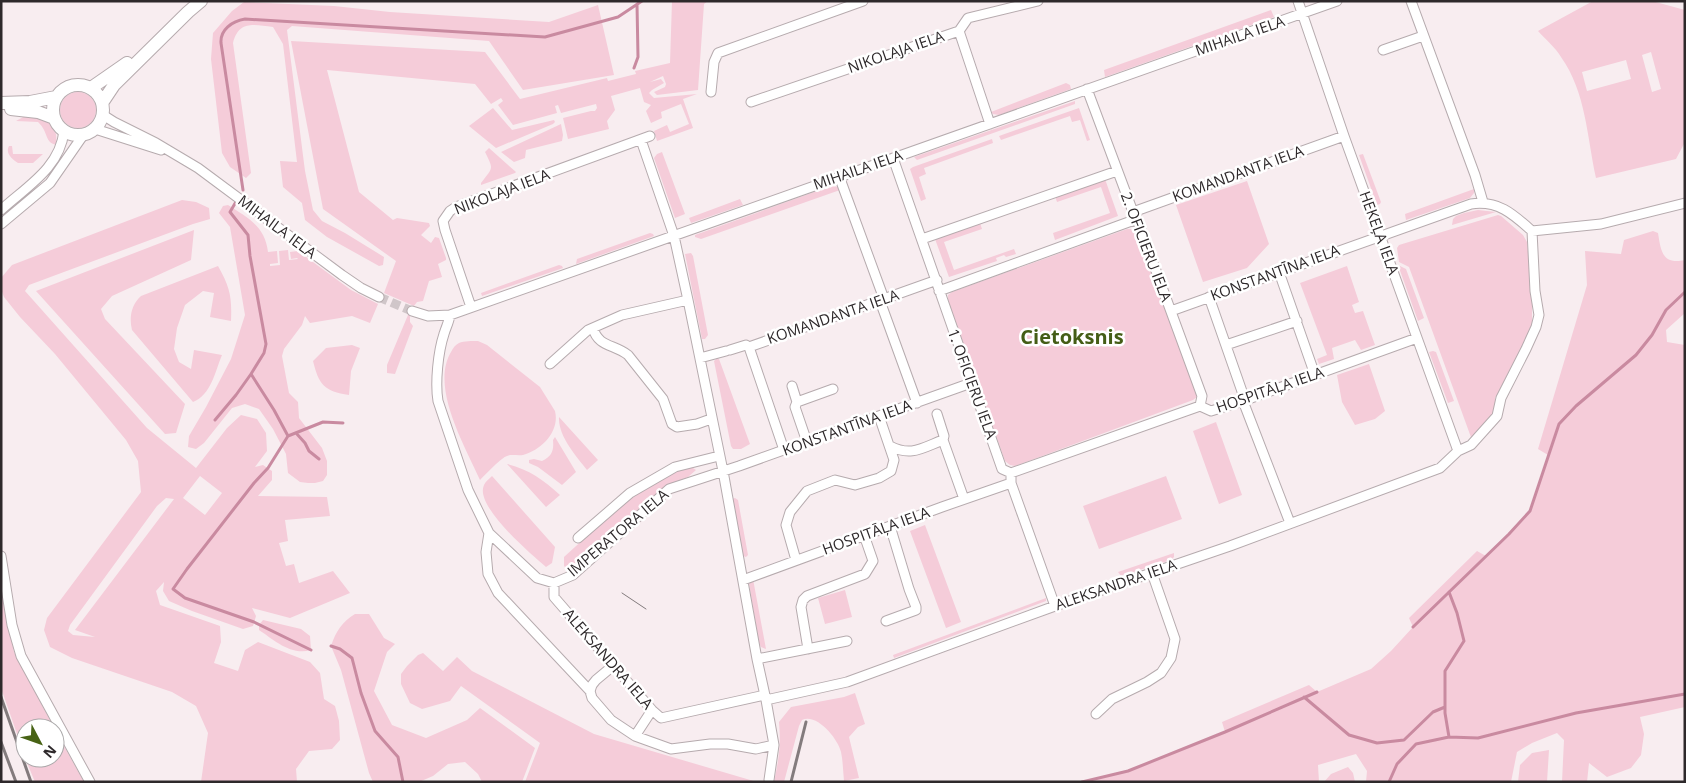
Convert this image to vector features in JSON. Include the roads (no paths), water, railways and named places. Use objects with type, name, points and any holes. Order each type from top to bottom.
[{"type":"main road","points":[[103,109],[98,94],[91,88],[82,85],[73,85],[64,89],[56,97],[53,108],[54,118],[58,126],[64,131],[75,135],[89,132],[100,121],[103,109],[114,85],[201,1]]},
{"type":"main road","points":[[91,88],[116,72],[176,24]]},
{"type":"main road","points":[[1,103],[30,102],[56,97]]},
{"type":"main road","points":[[1,108],[38,112],[54,118]]},
{"type":"street","points":[[711,92],[714,62],[718,53],[863,1]]},
{"type":"street","name":"NIKOLAJA IELA","points":[[751,102],[958,31],[968,18],[995,6],[1027,5],[1038,1]]},
{"type":"street","points":[[1298,1],[1303,14]]},
{"type":"street","name":"MIHAILA IELA","points":[[412,311],[428,316],[450,315],[1337,1]]},
{"type":"street","points":[[1411,1],[1475,175],[1483,202],[1507,210],[1532,231],[1601,224],[1685,203]]},
{"type":"street","name":"HEKEĻA IELA","points":[[1303,14],[1344,136],[1458,451]]},
{"type":"street","points":[[958,31],[990,124]]},
{"type":"street","points":[[1383,50],[1423,36]]},
{"type":"street","name":"2. OFICIERU IELA","points":[[1087,89],[1202,396],[1200,406]]},
{"type":"street","name":"MIHAILA IELA","points":[[103,109],[114,122],[156,143],[213,178],[342,275],[379,297]]},
{"type":"street","points":[[1,210],[46,170],[60,149],[64,131]]},
{"type":"street","points":[[1,224],[50,183],[89,132]]},
{"type":"street","name":"MIHAILA IELA","points":[[89,132],[176,155]]},
{"type":"street","name":"NIKOLAJA IELA","points":[[471,307],[443,221],[450,211],[456,206],[650,136]]},
{"type":"street","name":"KOMANDANTA IELA","points":[[939,291],[1344,136]]},
{"type":"street","points":[[641,140],[674,236],[723,471],[756,659],[766,698],[774,745],[769,780]]},
{"type":"street","name":"1. OFICIERU IELA","points":[[893,158],[1002,469],[1011,473]]},
{"type":"street","points":[[922,239],[1117,171]]},
{"type":"street","points":[[840,176],[917,403]]},
{"type":"street","name":"KONSTANTĪNA IELA","points":[[1171,311],[1471,204],[1483,202]]},
{"type":"street","name":"ALEKSANDRA IELA","points":[[554,583],[554,597],[661,718],[847,682],[1054,606],[1230,546],[1440,468],[1458,451],[1471,445],[1498,416],[1501,398],[1536,328],[1539,315],[1535,290],[1532,231]]},
{"type":"street","points":[[1279,272],[1315,375]]},
{"type":"street","name":"KOMANDANTA IELA","points":[[700,358],[746,345],[749,347],[937,280]]},
{"type":"street","points":[[1209,297],[1244,401],[1290,524]]},
{"type":"street","points":[[550,364],[588,330],[622,315],[688,300]]},
{"type":"street","name":"IMPERATORA IELA","points":[[450,315],[440,354],[436,386],[438,401],[468,490],[490,533],[537,578],[554,583],[573,574],[670,489],[723,471]]},
{"type":"street","points":[[1226,346],[1297,321]]},
{"type":"street","points":[[593,328],[595,336],[622,350],[628,356],[663,399],[672,424],[676,427],[696,424],[711,419]]},
{"type":"street","name":"HOSPITĀĻA IELA","points":[[1011,473],[1200,406],[1211,411],[1244,401],[1417,338]]},
{"type":"street","points":[[749,347],[784,450]]},
{"type":"street","name":"KONSTANTĪNA IELA","points":[[723,471],[972,383]]},
{"type":"street","points":[[792,386],[797,402],[795,407],[807,442]]},
{"type":"street","points":[[797,402],[833,389]]},
{"type":"street","points":[[936,414],[964,499]]},
{"type":"street","points":[[796,560],[786,525],[790,512],[807,491],[835,480],[855,485],[886,475],[891,471],[894,460],[879,416]]},
{"type":"street","points":[[890,446],[908,452],[943,440]]},
{"type":"street","points":[[578,538],[630,493],[675,467],[719,456]]},
{"type":"street","points":[[1011,473],[1011,483],[1054,606]]},
{"type":"street","name":"HOSPITĀĻA IELA","points":[[743,580],[1011,483]]},
{"type":"street","points":[[886,621],[916,610],[890,526]]},
{"type":"street","points":[[490,533],[486,552],[488,574],[498,592],[590,692],[592,698],[611,720],[636,736],[671,749],[710,744],[728,744],[756,749],[774,745]]},
{"type":"street","points":[[808,648],[801,607],[803,600],[807,596],[864,574],[873,560],[864,535]]},
{"type":"street","points":[[1,556],[12,624],[21,656],[90,782]]},
{"type":"street","points":[[1096,714],[1112,699],[1161,673],[1171,658],[1175,639],[1152,573]]},
{"type":"street","points":[[756,659],[847,641]]},
{"type":"street","points":[[590,692],[596,680],[614,665]]},
{"type":"street","points":[[636,736],[652,710]]},
{"type":"waterway","points":[[243,190],[221,43],[222,34],[236,22],[245,19],[545,37],[618,17],[642,1]]},
{"type":"waterway","points":[[634,68],[638,57],[637,4]]},
{"type":"waterway","points":[[237,200],[230,212],[248,235],[266,344],[264,353],[251,374],[288,436],[268,468],[254,483],[173,589],[185,598],[254,622],[311,650]]},
{"type":"waterway","points":[[1413,627],[1509,534],[1530,511],[1559,424],[1576,406],[1636,355],[1652,335],[1666,310],[1685,292]]},
{"type":"waterway","points":[[215,420],[251,374]]},
{"type":"waterway","points":[[288,436],[323,422],[343,423]]},
{"type":"waterway","points":[[296,433],[309,451],[319,459]]},
{"type":"waterway","points":[[1449,592],[1457,613],[1464,641],[1445,671],[1445,713],[1449,737]]},
{"type":"waterway","points":[[331,646],[340,649],[352,658],[361,693],[375,731],[398,757],[403,782]]},
{"type":"waterway","points":[[1082,782],[1128,771],[1317,692]]},
{"type":"waterway","points":[[1389,782],[1397,764],[1416,744],[1449,737],[1478,738],[1576,713],[1685,694]]},
{"type":"waterway","points":[[1304,697],[1349,735],[1377,743],[1404,740],[1433,712],[1445,707]]},
{"type":"tunnel","points":[[379,297],[412,311]]},
{"type":"tram line","points":[[622,593],[646,609]]},
{"type":"railway","points":[[1,697],[31,782]]},
{"type":"railway","points":[[791,782],[806,722]]},
{"type":"railway","points":[[1,742],[16,782]]},
{"type":"district","name":"Cietoksnis","points":[[1072,337]]}]
